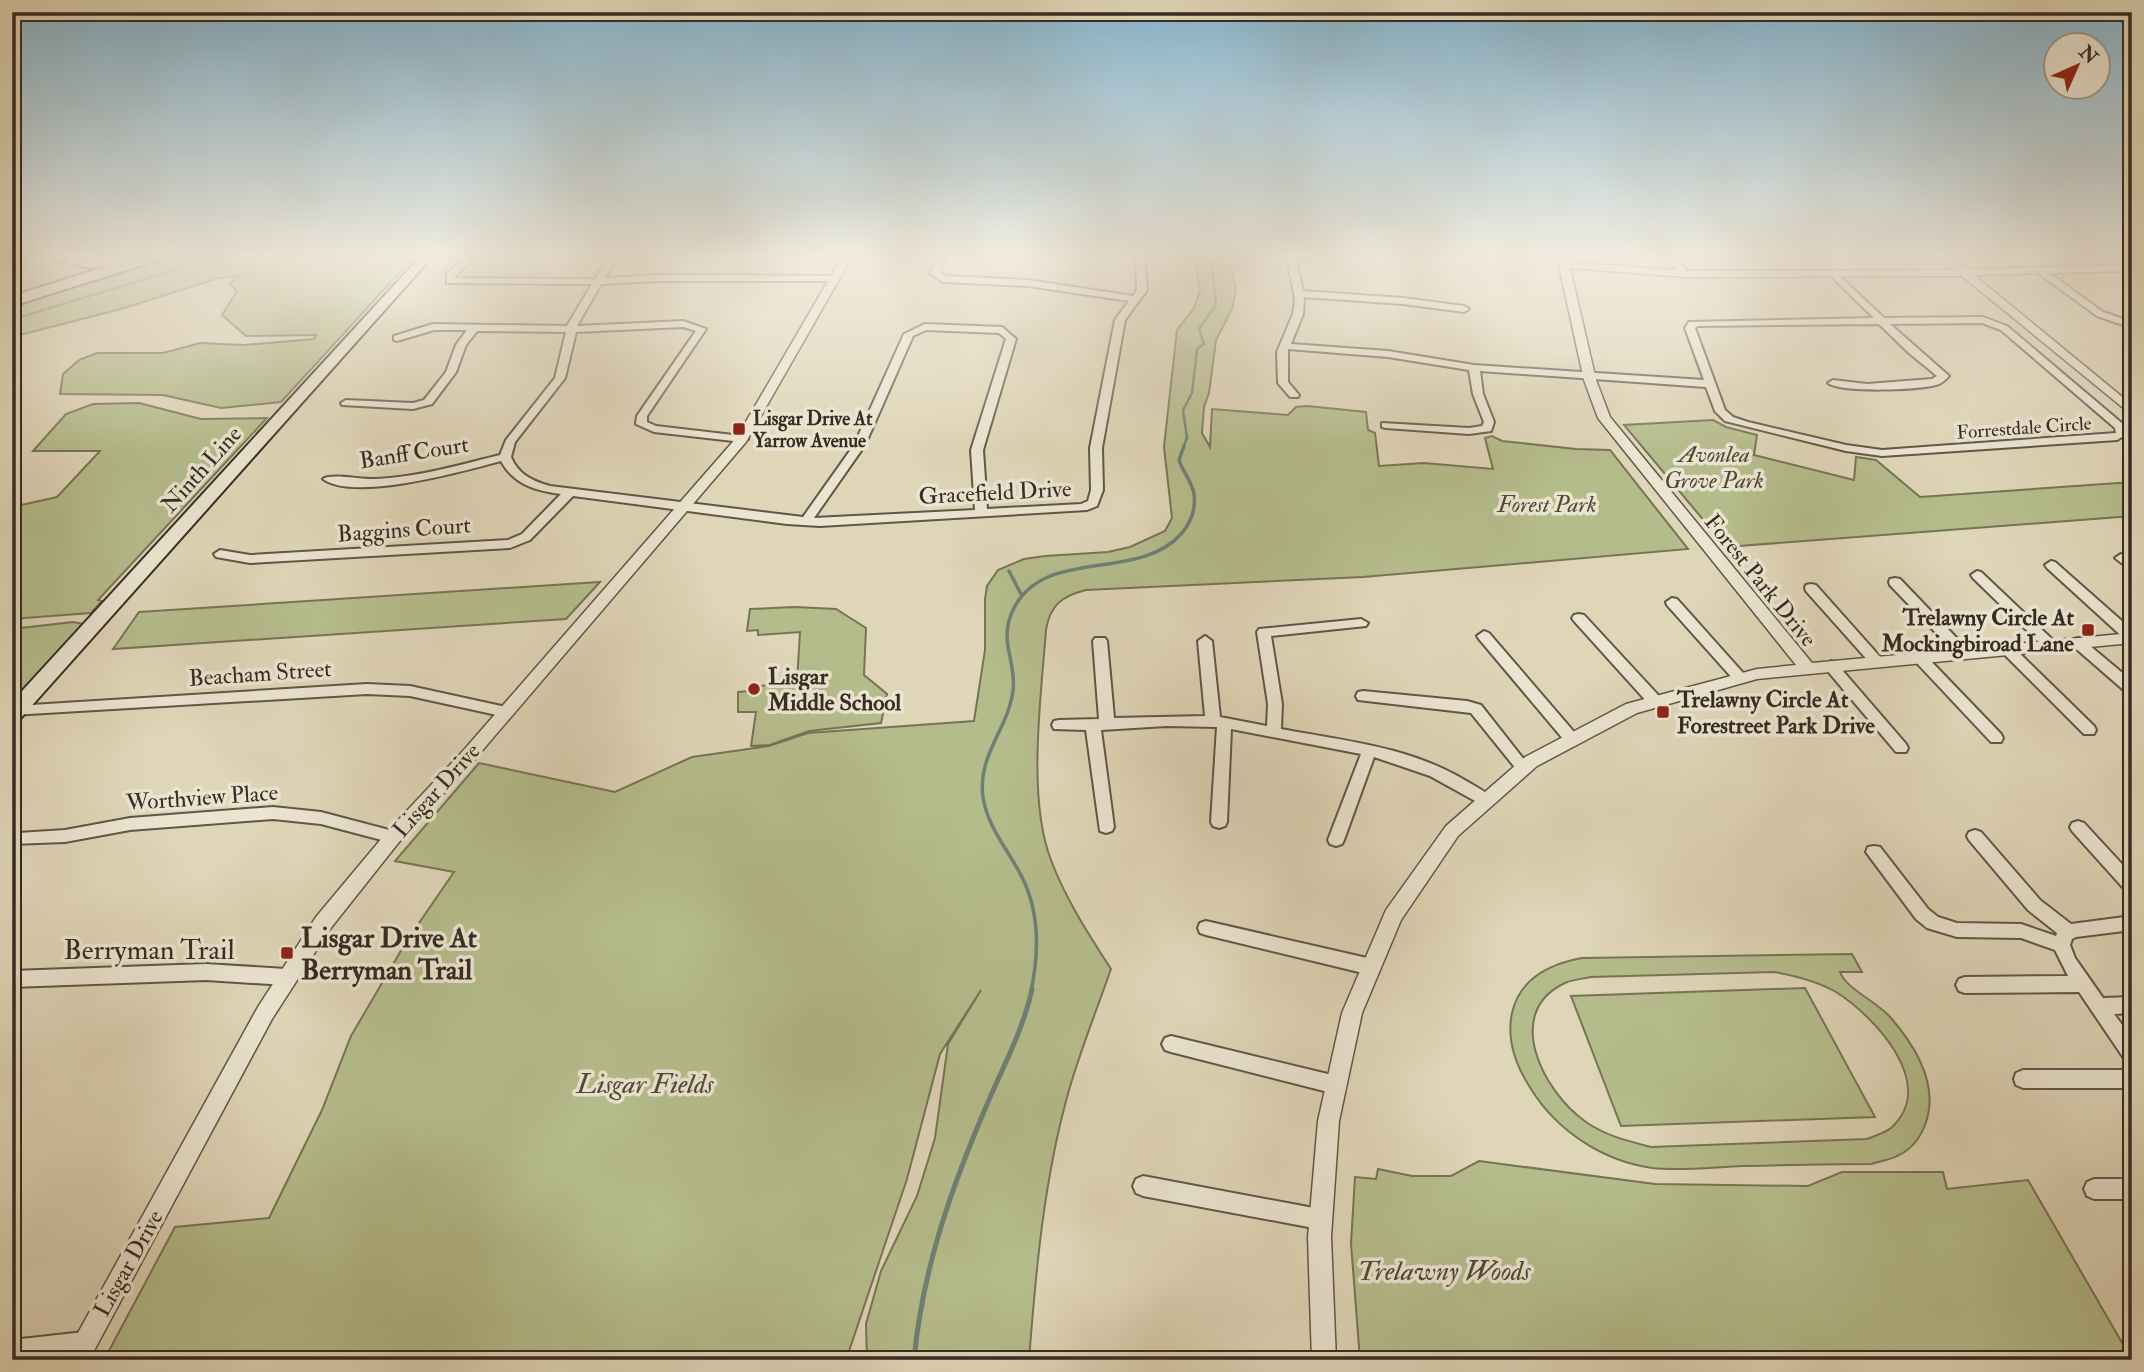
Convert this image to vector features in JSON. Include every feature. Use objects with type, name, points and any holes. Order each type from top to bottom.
[{"type":"main road","name":"Ninth Line","points":[[14,713],[368,321]]},
{"type":"street","points":[[505,457],[510,442],[560,378],[575,321]]},
{"type":"street","name":"Lisgar Drive","points":[[80,1351],[286,977],[337,905],[393,837],[506,712],[742,439],[809,321]]},
{"type":"street","name":"Gracefield Drive","points":[[505,457],[509,468],[526,481],[570,492],[806,522],[1083,508],[1095,500],[1096,448],[1120,321]]},
{"type":"street","points":[[1294,395],[1283,383],[1284,346],[1295,321]]},
{"type":"street","name":"Forest Park Drive","points":[[1576,321],[1588,374],[1600,410],[1619,439],[1807,668]]},
{"type":"street","name":"Forrestdale Circle","points":[[1943,321],[1692,324],[1690,328],[1720,411],[1735,422],[1874,452],[1904,453],[2049,443],[2117,437],[2122,434],[2120,427],[1998,325],[1979,321]]},
{"type":"street","points":[[2024,321],[2132,411]]},
{"type":"street","points":[[1833,383],[1867,387],[1944,379],[1944,376],[1884,323]]},
{"type":"street","points":[[397,338],[433,327],[572,329],[642,324],[696,326],[701,329],[700,333],[642,416],[641,424],[654,429],[742,439]]},
{"type":"street","points":[[806,522],[859,445],[909,334],[925,327],[1002,330],[1011,339],[977,450],[981,513]]},
{"type":"street","points":[[346,403],[413,407],[428,402],[451,372],[461,345],[474,328]]},
{"type":"street","points":[[1284,346],[1388,354],[1474,368],[1710,384]]},
{"type":"street","points":[[1386,425],[1469,431],[1487,429],[1489,422],[1478,394],[1474,368]]},
{"type":"street","name":"Banff Court","points":[[329,479],[356,484],[391,481],[505,457]]},
{"type":"street","name":"Baggins Court","points":[[220,554],[250,559],[510,544],[526,537],[570,492]]},
{"type":"street","points":[[2051,565],[2132,638]]},
{"type":"street","points":[[1977,575],[2051,646]]},
{"type":"street","points":[[1895,582],[1964,654]]},
{"type":"street","points":[[1811,588],[1876,662]]},
{"type":"street","points":[[1672,602],[1739,677]]},
{"type":"street","points":[[1579,618],[1653,699]]},
{"type":"street","points":[[1275,732],[1275,704],[1264,632],[1361,623]]},
{"type":"street","points":[[1484,636],[1569,736]]},
{"type":"street","points":[[1324,1360],[1318,1261],[1319,1219],[1336,1085],[1352,1009],[1367,966],[1387,926],[1427,861],[1453,827],[1482,798],[1522,766],[1569,736],[1653,699],[1739,677],[1807,668],[2132,638]]},
{"type":"street","points":[[1100,641],[1100,725],[1106,827]]},
{"type":"street","points":[[1205,641],[1219,723],[1219,822]]},
{"type":"street","points":[[2078,643],[2132,689]]},
{"type":"street","points":[[2008,650],[2089,730]]},
{"type":"street","points":[[1919,657],[1996,738]]},
{"type":"street","points":[[1831,666],[1901,748]]},
{"type":"street","name":"Beacham Street","points":[[14,713],[367,690],[410,691],[506,712]]},
{"type":"street","points":[[1363,696],[1476,709],[1522,766]]},
{"type":"street","points":[[1059,725],[1219,723],[1275,732],[1370,749],[1436,770],[1482,798]]},
{"type":"street","points":[[1336,840],[1370,749]]},
{"type":"street","name":"Worthview Place","points":[[12,837],[65,836],[130,824],[273,813],[321,818],[393,837]]},
{"type":"street","points":[[2078,827],[2132,886]]},
{"type":"street","points":[[1975,836],[2065,938],[2083,984],[2132,1054]]},
{"type":"street","points":[[1874,852],[1922,914],[1933,923],[1950,930],[2021,931],[2065,938],[2132,923]]},
{"type":"street","points":[[1206,928],[1367,966]]},
{"type":"street","name":"Berryman Trail","points":[[12,979],[206,972],[286,977]]},
{"type":"street","points":[[1965,985],[2083,984]]},
{"type":"street","points":[[2098,1006],[2132,1005]]},
{"type":"street","points":[[1171,1045],[1336,1085]]},
{"type":"street","points":[[2023,1079],[2132,1079]]},
{"type":"street","points":[[1143,1186],[1319,1219]]},
{"type":"street","points":[[2094,1189],[2132,1189]]},
{"type":"street","points":[[12,1351],[80,1351]]},
{"type":"green space","points":[[12,321],[74,321],[12,337]]},
{"type":"green space","points":[[229,321],[355,321],[281,402],[221,408],[163,395],[60,394],[63,374],[79,360],[97,353],[163,353],[200,343],[244,345],[314,339],[316,335],[246,336]]},
{"type":"green space","name":"Lisgar Fields","points":[[1184,321],[1226,321],[1216,340],[1209,393],[1204,407],[1202,433],[1210,447],[1212,409],[1288,415],[1296,407],[1307,406],[1366,412],[1368,430],[1375,433],[1379,466],[1424,463],[1493,469],[1485,438],[1492,436],[1502,441],[1610,450],[1688,549],[1363,577],[1086,590],[1070,595],[1058,603],[1046,630],[1039,716],[1039,807],[1051,860],[1063,888],[1111,969],[1060,1123],[1038,1258],[1029,1360],[867,1360],[866,1324],[881,1271],[917,1196],[935,1138],[948,1044],[981,990],[940,1054],[907,1179],[846,1360],[104,1360],[175,1227],[269,1218],[322,1110],[351,1036],[406,942],[454,872],[395,861],[479,763],[615,792],[692,757],[769,746],[808,733],[974,721],[985,650],[987,586],[998,570],[1024,559],[1108,552],[1130,547],[1165,531],[1172,518],[1164,447],[1177,330]]},
{"type":"green space","points":[[139,403],[201,419],[267,418],[98,600],[102,601],[91,613],[12,619],[12,507],[57,497],[100,451],[33,451],[66,414],[93,404]]},
{"type":"green space","name":"Avonlea Grove Park","points":[[1713,420],[1726,427],[1757,435],[1754,455],[1854,480],[1856,457],[1876,460],[1920,497],[2132,482],[2132,516],[1726,547],[1624,425]]},
{"type":"green space","points":[[600,582],[566,619],[113,649],[139,612]]},
{"type":"green space","points":[[750,609],[836,609],[866,628],[864,675],[887,694],[881,723],[809,731],[770,745],[751,746],[756,712],[738,712],[738,692],[750,691],[751,687],[797,682],[800,632],[758,635],[758,630],[747,631]]},
{"type":"green space","points":[[73,622],[83,624],[12,703],[12,629]]},
{"type":"green space","points":[[1852,954],[1862,972],[1840,972],[1843,978],[1891,1018],[1909,1041],[1923,1068],[1930,1096],[1923,1130],[1907,1150],[1891,1159],[1871,1164],[1663,1169],[1616,1159],[1599,1151],[1568,1131],[1542,1104],[1521,1071],[1510,1033],[1516,1001],[1529,982],[1558,964],[1582,958]],"holes":[[[1774,972],[1814,982],[1836,992],[1883,1034],[1896,1052],[1905,1072],[1908,1092],[1904,1111],[1889,1130],[1867,1139],[1651,1147],[1609,1134],[1586,1122],[1556,1093],[1544,1074],[1536,1053],[1533,1033],[1536,1013],[1546,996],[1565,983],[1591,977]]]},
{"type":"green space","points":[[1805,988],[1875,1117],[1621,1126],[1571,996]]},
{"type":"green space","name":"Trelawny Woods","points":[[1479,1161],[1655,1184],[1808,1186],[1842,1172],[1943,1172],[1947,1189],[2028,1180],[2132,1360],[1360,1360],[1351,1243],[1355,1177],[1376,1179],[1378,1169],[1412,1176],[1451,1176]]},
{"type":"waterway","points":[[1183,448],[1187,438],[1183,410],[1192,393],[1197,349],[1204,344],[1199,329],[1205,321]]},
{"type":"waterway","points":[[1031,991],[1037,944],[1034,913],[1025,882],[992,825],[985,807],[982,782],[984,768],[1010,705],[1013,691],[1007,641],[1009,620],[1014,608],[1029,589],[1048,577],[1070,570],[1142,557],[1164,548],[1182,533],[1192,515],[1194,504],[1191,485],[1179,460],[1184,446]]},
{"type":"waterway","points":[[1009,571],[1021,594]]},
{"type":"waterway","points":[[914,1360],[923,1296],[948,1204],[989,1099],[1017,1037],[1032,989]]},
{"type":"place","name":"Lisgar Drive At Yarrow Avenue","points":[[739,429]]},
{"type":"place","name":"Trelawny Circle At Mockingbiroad Lane","points":[[2088,630]]},
{"type":"place","name":"Lisgar Middle School","points":[[754,689]]},
{"type":"place","name":"Trelawny Circle At Forestreet Park Drive","points":[[1663,712]]},
{"type":"place","name":"Lisgar Drive At Berryman Trail","points":[[287,953]]},
{"type":"park label","name":"Forest Park","points":[[1547,504]]}]
